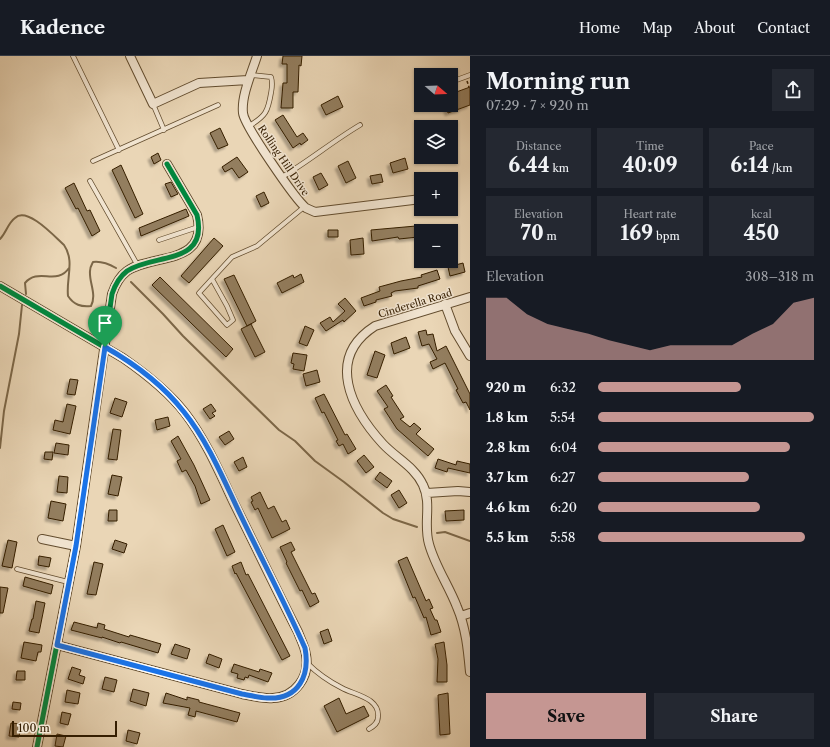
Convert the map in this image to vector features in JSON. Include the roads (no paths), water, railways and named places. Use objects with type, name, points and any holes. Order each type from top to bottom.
[{"type":"street","points":[[130,56],[153,104],[199,83],[250,77]]},
{"type":"street","name":"Rolling Hill Drive","points":[[257,56],[244,97],[242,112],[243,117],[257,141],[304,207],[315,212],[414,200]]},
{"type":"street","points":[[37,747],[76,546],[112,294],[115,286],[123,275],[129,270],[184,253],[192,247],[199,227],[197,215],[167,164]]},
{"type":"street","points":[[0,286],[105,347],[141,370],[161,387],[180,408],[196,430],[214,461],[298,632],[305,648],[306,663],[304,676],[294,691],[277,698],[266,698],[242,694],[57,645]]},
{"type":"street","name":"Cinderella Road","points":[[470,297],[380,323],[370,328],[354,345],[348,360],[347,368],[347,379],[350,392],[363,418],[383,444],[417,475],[427,493],[428,505],[426,530],[428,543],[460,616],[468,644],[470,672]]},
{"type":"street","points":[[445,304],[455,331],[470,356]]},
{"type":"street","points":[[427,493],[458,491],[470,492]]},
{"type":"street","points":[[42,539],[76,546]]},
{"type":"street","points":[[460,616],[470,614]]},
{"type":"lane","points":[[73,56],[119,150]]},
{"type":"lane","points":[[458,79],[470,75]]},
{"type":"lane","points":[[249,126],[264,115],[268,108],[273,82],[270,77],[250,77]]},
{"type":"lane","points":[[153,104],[164,130]]},
{"type":"lane","points":[[93,161],[218,105]]},
{"type":"lane","points":[[282,177],[295,170],[360,124]]},
{"type":"lane","points":[[90,181],[138,266]]},
{"type":"lane","points":[[212,279],[233,320],[227,325],[199,293],[232,257],[256,246],[304,207]]},
{"type":"lane","points":[[159,240],[199,227]]},
{"type":"lane","points":[[17,569],[68,582]]},
{"type":"lane","points":[[306,663],[343,689],[367,699],[374,704],[378,711],[378,720],[376,724],[369,729]]},
{"type":"waterway","points":[[0,239],[13,220],[20,215],[26,216],[41,224],[64,245],[67,251],[70,263],[68,296],[73,302],[81,306],[91,306],[93,302],[90,271],[93,262],[105,263],[116,268]]},
{"type":"waterway","points":[[26,294],[25,283],[30,278],[36,276],[59,276],[69,268]]},
{"type":"waterway","points":[[131,282],[183,336],[279,430],[295,441],[315,461],[383,513],[393,519],[417,527]]},
{"type":"waterway","points":[[0,448],[4,411],[19,334],[22,305]]},
{"type":"waterway","points":[[437,533],[445,532],[470,541]]}]
